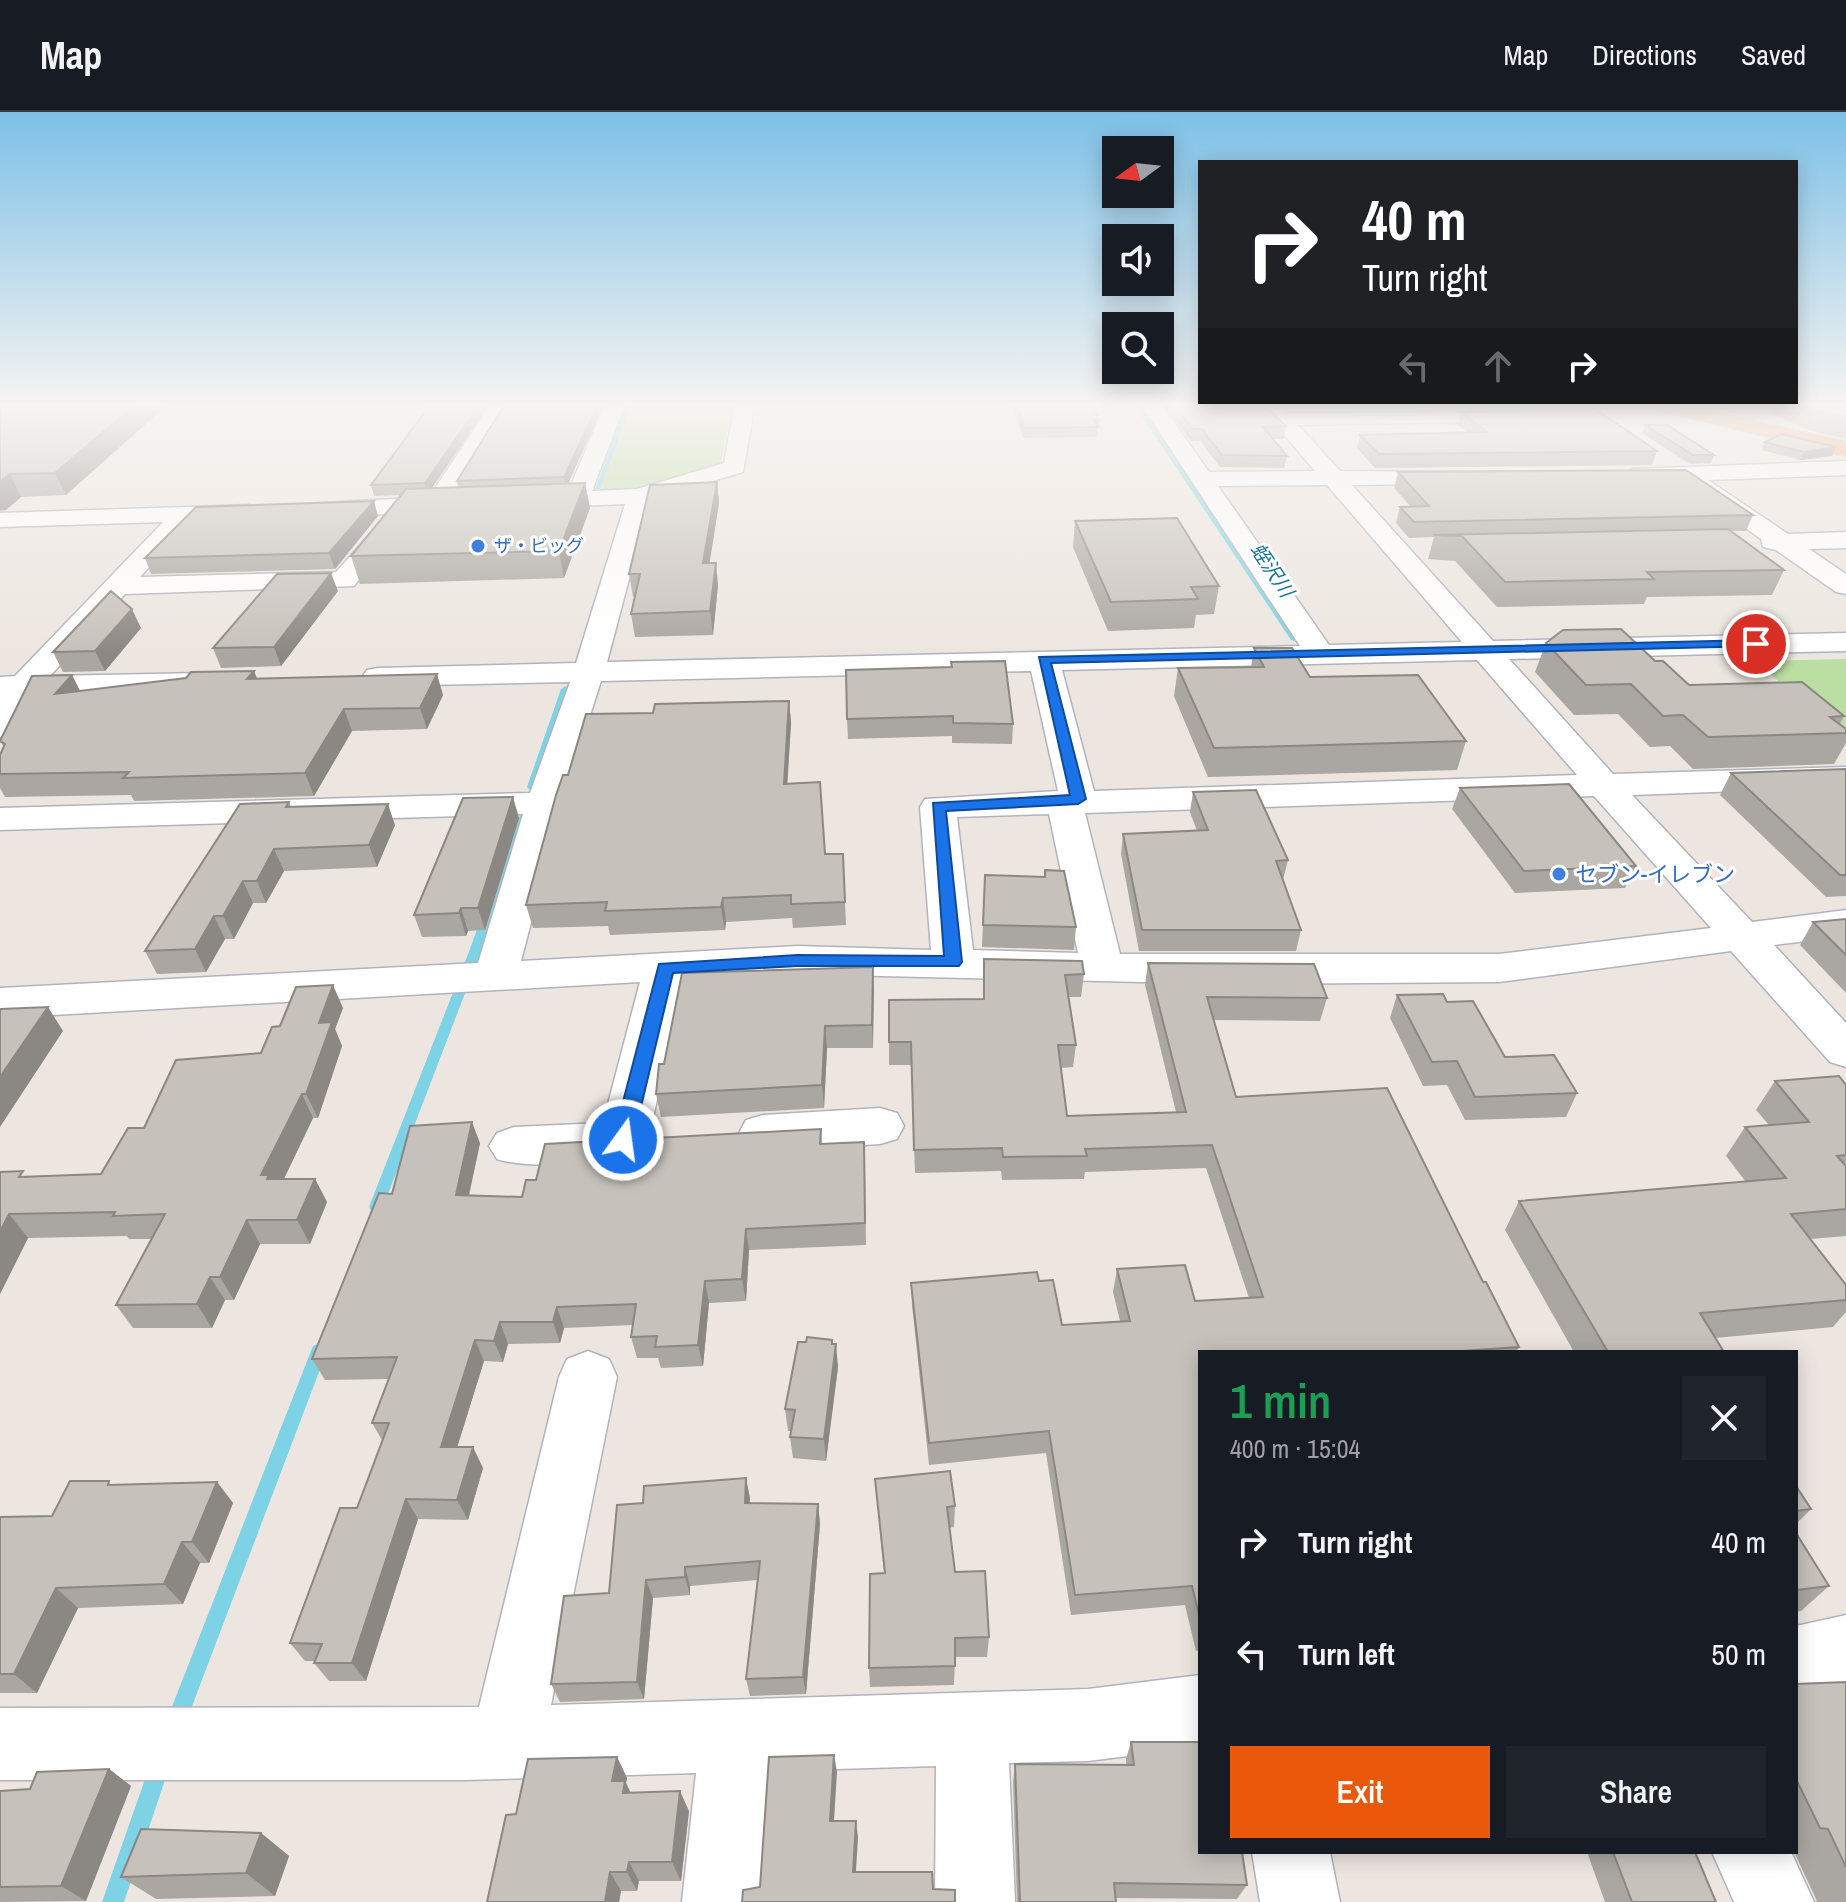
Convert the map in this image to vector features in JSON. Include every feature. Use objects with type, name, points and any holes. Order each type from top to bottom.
[{"type":"street","points":[[437,504],[448,488]]},
{"type":"street","points":[[577,499],[582,488]]},
{"type":"street","points":[[499,502],[639,496],[667,488]]},
{"type":"street","points":[[1207,488],[1319,652]]},
{"type":"street","points":[[1340,488],[1846,1051]]},
{"type":"street","points":[[1703,488],[1846,586]]},
{"type":"street","points":[[477,977],[544,803],[589,671],[639,496]]},
{"type":"street","points":[[0,520],[468,503]]},
{"type":"street","points":[[116,586],[344,580],[403,506]]},
{"type":"street","points":[[0,727],[12,686],[116,586],[185,514]]},
{"type":"street","points":[[1735,543],[1846,540]]},
{"type":"street","points":[[1395,549],[1426,549]]},
{"type":"street","points":[[353,678],[1319,652],[1846,642]]},
{"type":"street","points":[[1044,660],[1102,966]]},
{"type":"street","points":[[12,686],[228,681]]},
{"type":"street","points":[[953,962],[938,807],[1071,800],[1846,777]]},
{"type":"street","points":[[0,819],[544,803]]},
{"type":"street","points":[[0,1003],[797,960],[1225,970],[1499,968],[1846,923]]},
{"type":"street","points":[[665,968],[668,1138]]},
{"type":"street","points":[[514,1146],[880,1126]]},
{"type":"street","points":[[507,1742],[588,1377]]},
{"type":"street","points":[[1798,1661],[1846,1650]]},
{"type":"street","points":[[0,1744],[507,1742],[1088,1725],[1198,1711]]},
{"type":"street","points":[[972,1728],[975,1902]]},
{"type":"street","points":[[722,1902],[736,1734]]},
{"type":"street","points":[[1291,1854],[1300,1902]]},
{"type":"street","points":[[1752,1854],[1774,1902]]},
{"type":"green space","points":[[600,488],[649,488],[626,494],[603,493]]},
{"type":"green space","points":[[1846,659],[1846,739],[1755,661]]},
{"type":"building","points":[[583,488],[559,551],[351,556],[406,489]]},
{"type":"building","points":[[649,488],[716,488],[703,563],[716,563],[710,611],[631,614],[640,574],[629,574]]},
{"type":"building","points":[[1412,488],[1712,488],[1753,515],[1414,522],[1400,507],[1429,506]]},
{"type":"building","points":[[374,501],[329,553],[145,558],[196,507]]},
{"type":"building","points":[[1177,518],[1219,586],[1191,587],[1198,599],[1111,602],[1075,521]]},
{"type":"building","points":[[1728,529],[1784,570],[1647,572],[1654,579],[1505,582],[1462,536],[1434,535]]},
{"type":"building","points":[[331,573],[274,647],[213,648],[277,574]]},
{"type":"building","points":[[111,591],[132,609],[95,651],[53,652]]},
{"type":"building","points":[[1621,629],[1655,661],[1663,661],[1689,685],[1802,682],[1844,716],[1830,717],[1846,729],[1846,733],[1708,737],[1683,715],[1663,716],[1631,684],[1586,685],[1546,643],[1563,630]]},
{"type":"building","points":[[1254,648],[1292,648],[1310,677],[1418,675],[1466,741],[1214,748],[1178,668],[1264,667]]},
{"type":"building","points":[[1005,661],[1013,724],[953,723],[953,716],[847,719],[846,670],[952,667],[951,662]]},
{"type":"building","points":[[254,671],[247,679],[437,674],[420,708],[344,709],[305,773],[123,778],[129,772],[0,774],[0,755],[5,744],[0,741],[32,676],[72,675],[55,694],[186,678],[191,672]]},
{"type":"building","points":[[789,701],[784,784],[820,782],[825,854],[843,854],[845,902],[791,904],[791,895],[723,898],[721,907],[605,911],[607,902],[526,905],[556,795],[563,775],[568,775],[586,714],[653,713],[655,704]]},
{"type":"building","points":[[1846,769],[1846,875],[1840,875],[1731,773]]},
{"type":"building","points":[[1569,784],[1636,866],[1524,871],[1460,788]]},
{"type":"building","points":[[1256,790],[1288,860],[1276,861],[1301,930],[1142,930],[1123,834],[1208,830],[1193,792]]},
{"type":"building","points":[[513,797],[478,908],[461,908],[459,913],[414,915],[463,798]]},
{"type":"building","points":[[289,802],[286,807],[388,804],[369,845],[274,849],[257,881],[243,881],[223,916],[214,916],[195,949],[145,951],[240,804]]},
{"type":"building","points":[[1045,870],[1064,871],[1076,927],[983,925],[985,875],[1045,877]]},
{"type":"building","points":[[1846,919],[1846,955],[1813,922]]},
{"type":"building","points":[[984,959],[1082,961],[1084,974],[1065,975],[1076,1045],[1058,1045],[1067,1116],[1186,1112],[1148,963],[1314,964],[1327,998],[1207,997],[1236,1097],[1387,1088],[1483,1282],[1486,1282],[1519,1347],[1476,1350],[1198,1350],[1198,1611],[1192,1586],[1075,1595],[1049,1431],[929,1443],[911,1283],[1037,1272],[1039,1281],[1053,1280],[1062,1325],[1130,1321],[1117,1269],[1185,1265],[1195,1301],[1263,1297],[1212,1145],[1085,1149],[1087,1156],[1003,1157],[1002,1148],[914,1150],[911,1042],[889,1042],[889,1000],[984,999]]},
{"type":"building","points":[[873,967],[872,1025],[825,1026],[822,1085],[656,1094],[659,1064],[664,1064],[682,973]]},
{"type":"building","points":[[333,985],[319,1023],[332,1022],[306,1094],[302,1094],[261,1175],[269,1175],[267,1179],[315,1179],[297,1220],[247,1220],[220,1277],[210,1277],[197,1304],[116,1305],[165,1214],[9,1214],[0,1232],[0,1172],[23,1171],[19,1177],[101,1174],[128,1128],[144,1128],[176,1060],[261,1053],[272,1027],[280,1026],[296,987]]},
{"type":"building","points":[[1443,994],[1447,1002],[1473,1001],[1505,1057],[1554,1055],[1577,1093],[1475,1097],[1457,1061],[1432,1062],[1397,995]]},
{"type":"building","points":[[48,1007],[0,1077],[0,1009]]},
{"type":"building","points":[[1839,1076],[1846,1085],[1846,1155],[1837,1156],[1846,1166],[1846,1209],[1791,1214],[1846,1285],[1846,1300],[1700,1313],[1723,1350],[1607,1350],[1519,1201],[1786,1178],[1745,1127],[1809,1122],[1775,1081]]},
{"type":"building","points":[[472,1122],[456,1195],[522,1197],[526,1180],[536,1180],[545,1144],[821,1129],[820,1144],[864,1142],[865,1223],[746,1229],[742,1279],[705,1281],[698,1345],[655,1347],[657,1336],[631,1337],[636,1304],[557,1307],[553,1322],[500,1322],[494,1341],[475,1340],[441,1447],[473,1447],[457,1500],[406,1499],[352,1663],[314,1663],[322,1644],[290,1643],[340,1508],[357,1508],[389,1423],[372,1423],[397,1357],[312,1359],[379,1193],[392,1194],[410,1126]]},
{"type":"building","points":[[807,1337],[832,1340],[832,1344],[836,1344],[824,1439],[790,1437],[795,1410],[785,1409],[798,1342],[806,1342]]},
{"type":"building","points":[[950,1471],[955,1506],[947,1507],[955,1572],[985,1571],[989,1637],[955,1638],[955,1666],[869,1668],[870,1574],[885,1573],[875,1479]]},
{"type":"building","points":[[746,1478],[745,1503],[818,1504],[803,1677],[746,1679],[760,1561],[685,1567],[685,1577],[646,1580],[637,1682],[551,1684],[564,1596],[609,1593],[617,1505],[643,1503],[644,1486]]},
{"type":"building","points":[[70,1481],[109,1481],[108,1485],[217,1482],[192,1542],[182,1542],[164,1584],[56,1588],[14,1674],[0,1674],[0,1517],[52,1516]]},
{"type":"building","points":[[1798,1489],[1811,1509],[1798,1511]]},
{"type":"building","points":[[1798,1536],[1829,1586],[1798,1590]]},
{"type":"building","points":[[1846,1682],[1846,1867],[1828,1829],[1820,1828],[1798,1783],[1798,1684]]},
{"type":"building","points":[[1131,1742],[1198,1742],[1198,1854],[1242,1854],[1247,1885],[1114,1883],[1116,1902],[1020,1902],[1015,1764],[1134,1765]]},
{"type":"building","points":[[834,1755],[830,1821],[856,1821],[853,1872],[932,1872],[933,1889],[955,1890],[955,1902],[742,1902],[743,1890],[760,1887],[769,1757]]},
{"type":"building","points":[[617,1757],[612,1781],[625,1781],[623,1793],[680,1791],[672,1862],[629,1862],[627,1872],[610,1872],[605,1902],[487,1902],[506,1815],[516,1814],[528,1759]]},
{"type":"building","points":[[109,1769],[61,1886],[0,1887],[0,1791],[30,1789],[37,1772]]},
{"type":"building","points":[[141,1829],[261,1833],[246,1873],[121,1877]]},
{"type":"building","points":[[1614,1854],[1696,1854],[1716,1902],[1632,1902]]},
{"type":"waterway","name":"蛭沢川","points":[[1193,488],[1295,640]]},
{"type":"waterway","points":[[532,787],[565,689]]},
{"type":"waterway","points":[[376,1207],[476,949],[522,818]]},
{"type":"waterway","points":[[176,1722],[319,1351]]},
{"type":"waterway","points":[[113,1902],[160,1765]]},
{"type":"place","name":"ザ・ビッグ","points":[[478,546]]},
{"type":"place","name":"セブン-イレブン","points":[[1559,874]]},
{"type":"route","points":[[623,1140],[665,968],[797,960],[953,962],[938,807],[1078,799],[1044,660],[1756,644]]}]
